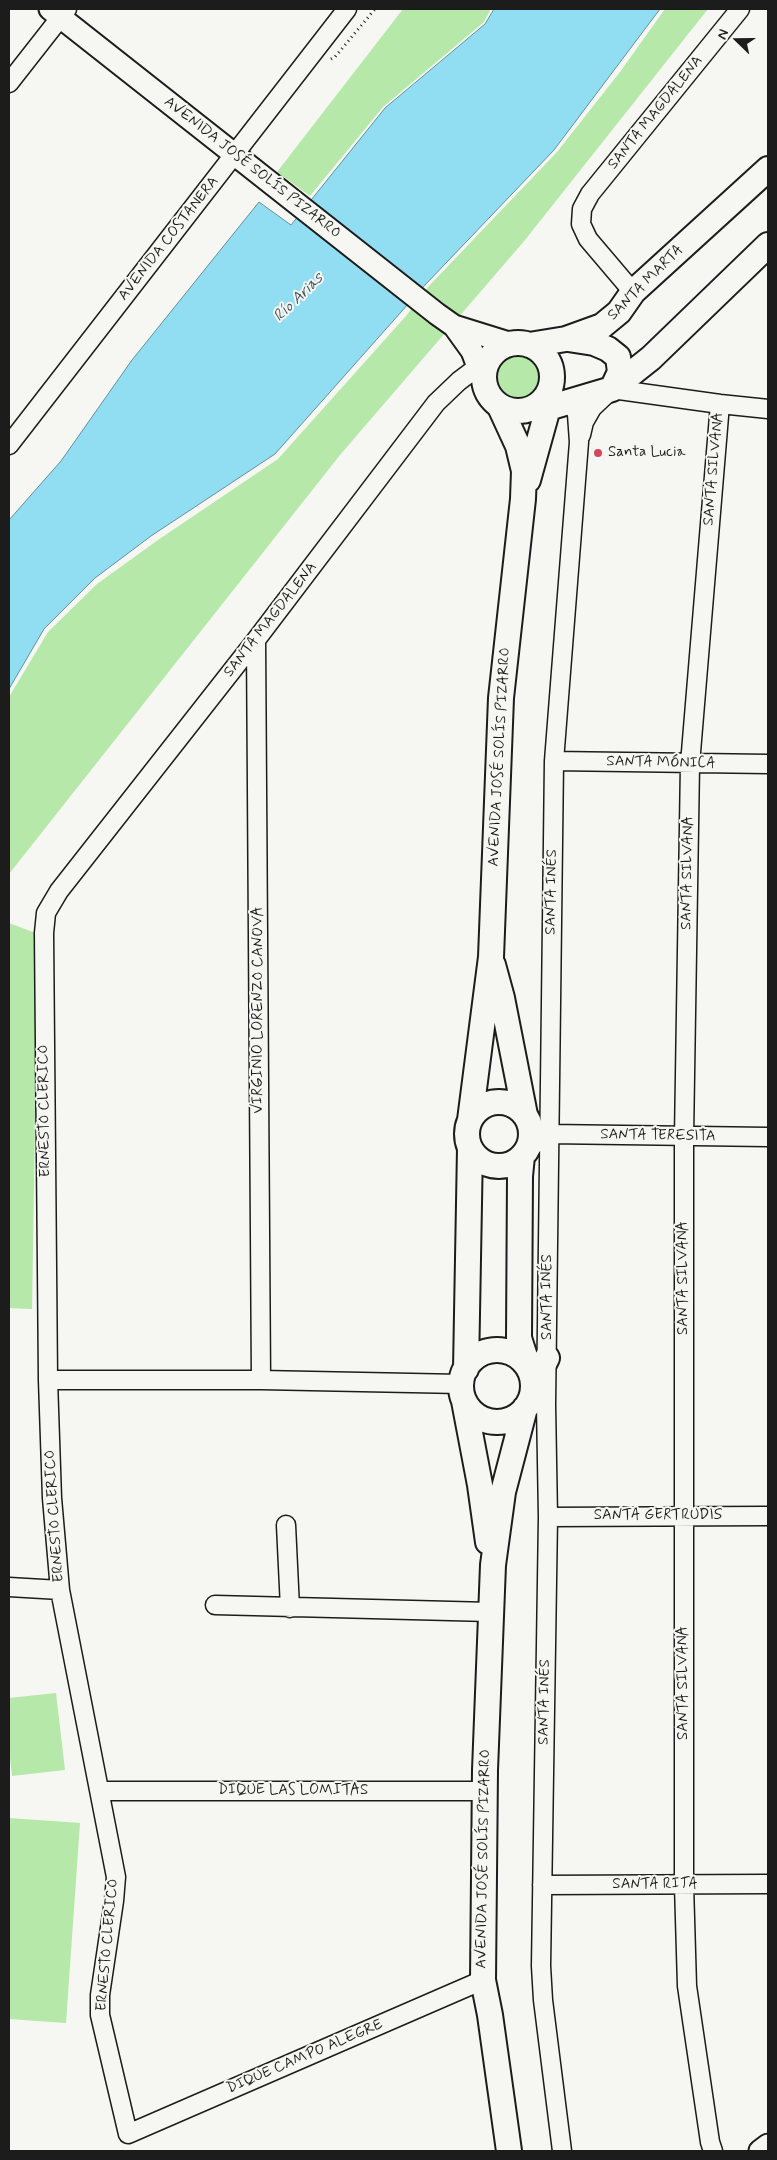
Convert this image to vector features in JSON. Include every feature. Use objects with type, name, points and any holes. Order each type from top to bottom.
[{"type":"main road","name":"SANTA MARTA","points":[[521,344],[566,339],[602,326],[619,312],[633,292],[768,169]]},
{"type":"main road","points":[[549,403],[552,378],[550,364],[541,352],[521,344],[500,349],[485,370],[491,398],[500,407],[515,412],[612,389],[651,358],[768,245]]},
{"type":"main road","points":[[619,312],[622,342],[630,351],[651,358]]},
{"type":"main road","points":[[566,339],[594,343],[608,348],[618,357],[620,372],[612,389]]},
{"type":"main road","name":"AVENIDA JOSÉ SOLÍS PIZARRO","points":[[523,499],[549,403]]},
{"type":"main road","name":"AVENIDA JOSÉ SOLÍS PIZARRO","points":[[493,1566],[464,1385],[470,1148],[467,1139],[491,956],[501,698],[523,499],[524,471],[518,446],[500,407]]},
{"type":"main road","name":"AVENIDA JOSÉ SOLÍS PIZARRO","points":[[491,956],[502,998],[531,1136],[520,1176],[519,1338],[536,1386],[503,1492],[493,1566],[490,1612],[482,1980],[490,2015],[509,2151]]},
{"type":"main road","points":[[470,1120],[476,1111],[486,1105],[496,1102],[512,1105],[531,1136],[514,1162],[504,1166],[494,1166],[484,1162],[470,1148]]},
{"type":"main road","points":[[492,1350],[504,1350],[514,1354],[523,1361],[536,1386],[511,1419],[493,1422],[481,1418],[471,1411],[464,1385],[472,1360],[492,1350]]},
{"type":"street","name":"AVENIDA COSTANERA","points":[[9,445],[236,155],[347,9]]},
{"type":"street","name":"SANTA MAGDALENA","points":[[633,292],[588,239],[581,224],[582,209],[590,194],[740,9]]},
{"type":"street","name":"AVENIDA JOSÉ SOLÍS PIZARRO","points":[[59,11],[236,155],[446,320],[485,370]]},
{"type":"street","points":[[9,83],[59,11]]},
{"type":"street","name":"AVENIDA JOSÉ SOLÍS PIZARRO","points":[[446,320],[482,336],[521,344]]},
{"type":"street","name":"SANTA MAGDALENA","points":[[59,891],[256,640],[436,403],[459,381],[485,370]]},
{"type":"street","points":[[612,389],[768,409]]},
{"type":"street","name":"SANTA INÉS","points":[[578,442],[584,422],[592,408],[612,389]]},
{"type":"street","name":"SANTA INÉS","points":[[549,403],[574,408],[577,414],[578,442],[554,761],[531,1136],[536,1386],[548,1517],[542,1885],[543,2000],[562,2151]]},
{"type":"street","name":"SANTA SILVANA","points":[[712,2151],[687,1986],[684,1885],[684,1137],[690,764],[720,404]]},
{"type":"street","name":"VIRGINIO LORENZO CANOVA","points":[[256,640],[261,1380]]},
{"type":"street","name":"SANTA MÓNICA","points":[[554,761],[768,764]]},
{"type":"street","name":"ERNESTO CLERICO","points":[[59,891],[46,913],[44,933],[48,1380],[52,1498],[60,1590],[116,1877],[100,1995],[100,2015],[128,2134]]},
{"type":"street","name":"SANTA TERESITA","points":[[531,1136],[768,1137]]},
{"type":"street","points":[[48,1380],[261,1380],[464,1385]]},
{"type":"street","name":"SANTA GERTRUDIS","points":[[548,1517],[768,1516]]},
{"type":"street","points":[[286,1525],[290,1608]]},
{"type":"street","points":[[9,1587],[60,1590]]},
{"type":"street","points":[[215,1605],[490,1612]]},
{"type":"street","name":"DIQUE LAS LOMITAS","points":[[100,1791],[485,1791]]},
{"type":"street","name":"SANTA RITA","points":[[542,1885],[768,1884]]},
{"type":"street","name":"DIQUE CAMPO ALEGRE","points":[[128,2134],[482,1980]]},
{"type":"street","points":[[760,2151],[768,2145]]},
{"type":"green space","points":[[403,9],[491,9],[484,22],[383,107],[310,196],[277,172]]},
{"type":"green space","points":[[665,9],[708,9],[525,240],[340,455],[9,874],[9,697],[48,632],[97,584],[158,540],[278,459],[406,316],[429,286],[557,152],[620,72]]},
{"type":"green space","points":[[512,352],[522,352],[534,359],[541,371],[541,381],[534,393],[522,400],[512,400],[504,396],[497,389],[493,381],[493,371],[497,363],[504,356]]},
{"type":"green space","points":[[9,923],[38,934],[32,1309],[9,1308]]},
{"type":"green space","points":[[56,1693],[65,1770],[12,1776],[9,1749],[9,1698]]},
{"type":"green space","points":[[9,1818],[80,1823],[66,2023],[9,2019]]},
{"type":"water","name":"Río Arias","points":[[494,9],[660,9],[554,150],[425,285],[275,454],[151,536],[95,578],[44,629],[9,689],[9,520],[61,461],[132,360],[259,202],[291,225],[385,108],[485,24]]},
{"type":"place","name":"Santa Lucia","points":[[598,453]]}]
